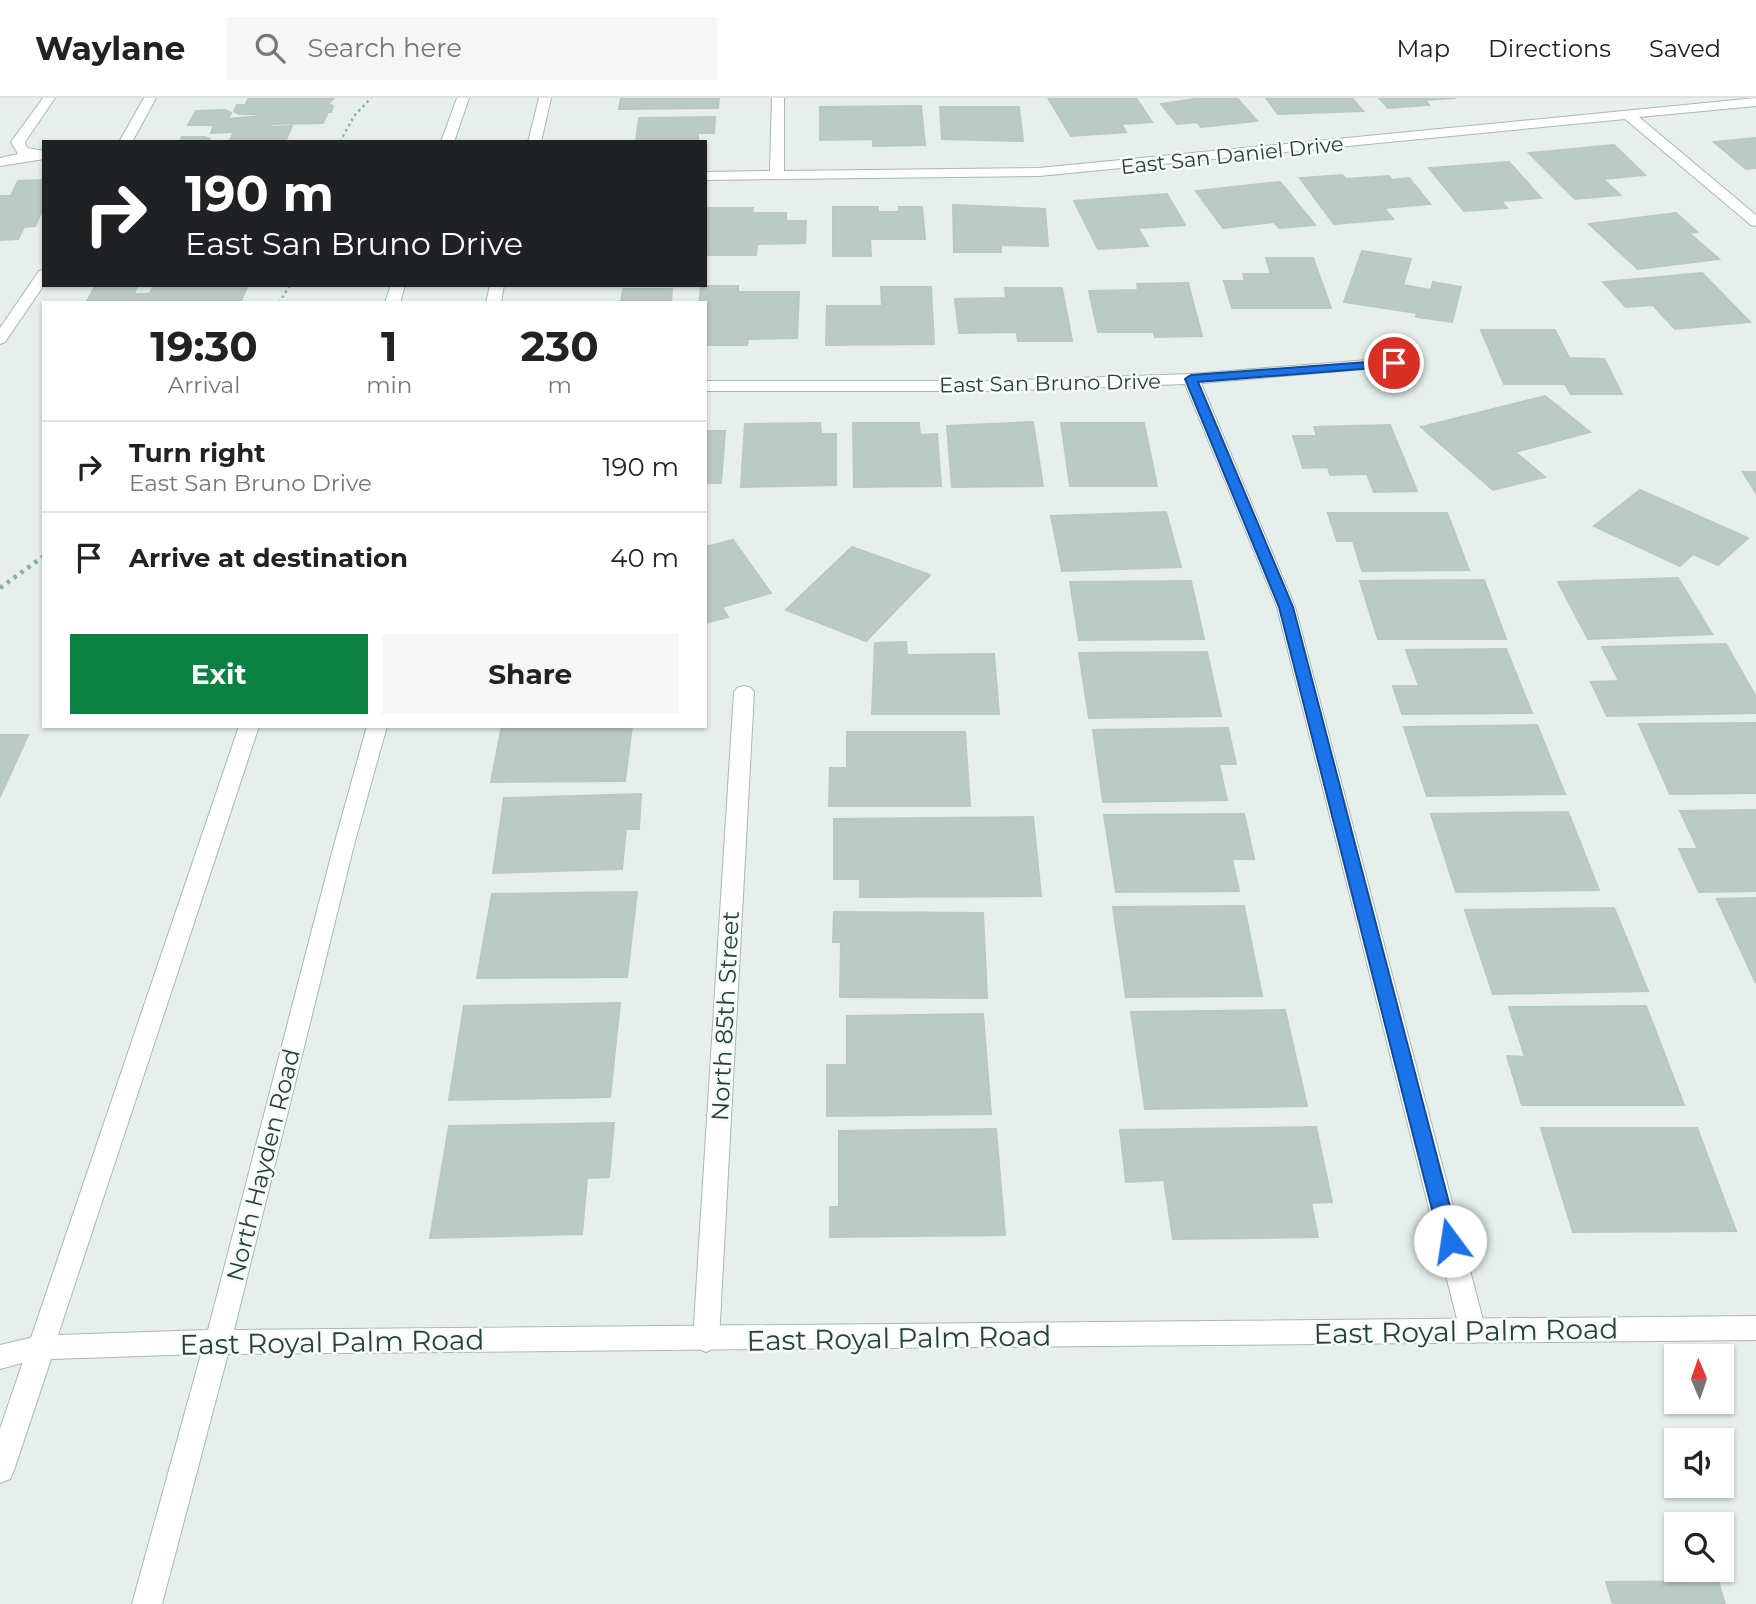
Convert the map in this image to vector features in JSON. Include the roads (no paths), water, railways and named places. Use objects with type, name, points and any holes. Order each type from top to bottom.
[{"type":"street","points":[[38,155],[21,151],[18,142],[49,98]]},
{"type":"street","points":[[126,140],[150,98]]},
{"type":"street","points":[[448,140],[463,98]]},
{"type":"street","points":[[534,140],[545,98]]},
{"type":"street","points":[[777,175],[778,98]]},
{"type":"street","name":"East San Daniel Drive","points":[[707,176],[1039,172],[1756,102]]},
{"type":"street","points":[[1629,115],[1756,222]]},
{"type":"street","points":[[0,162],[38,155]]},
{"type":"street","points":[[0,339],[42,277]]},
{"type":"street","name":"East San Bruno Drive","points":[[707,386],[985,386],[1191,379],[1394,363]]},
{"type":"street","points":[[1191,379],[1286,607],[1473,1331]]},
{"type":"street","name":"North 85th Street","points":[[706,1340],[744,692]]},
{"type":"street","points":[[0,1470],[248,728]]},
{"type":"street","name":"North Hayden Road","points":[[147,1604],[218,1342],[344,845],[376,728]]},
{"type":"street","name":"East Royal Palm Road","points":[[0,1342],[42,1347],[218,1342],[706,1340],[1756,1328]]},
{"type":"street","name":"East Royal Palm Road","points":[[0,1357],[42,1347]]}]
